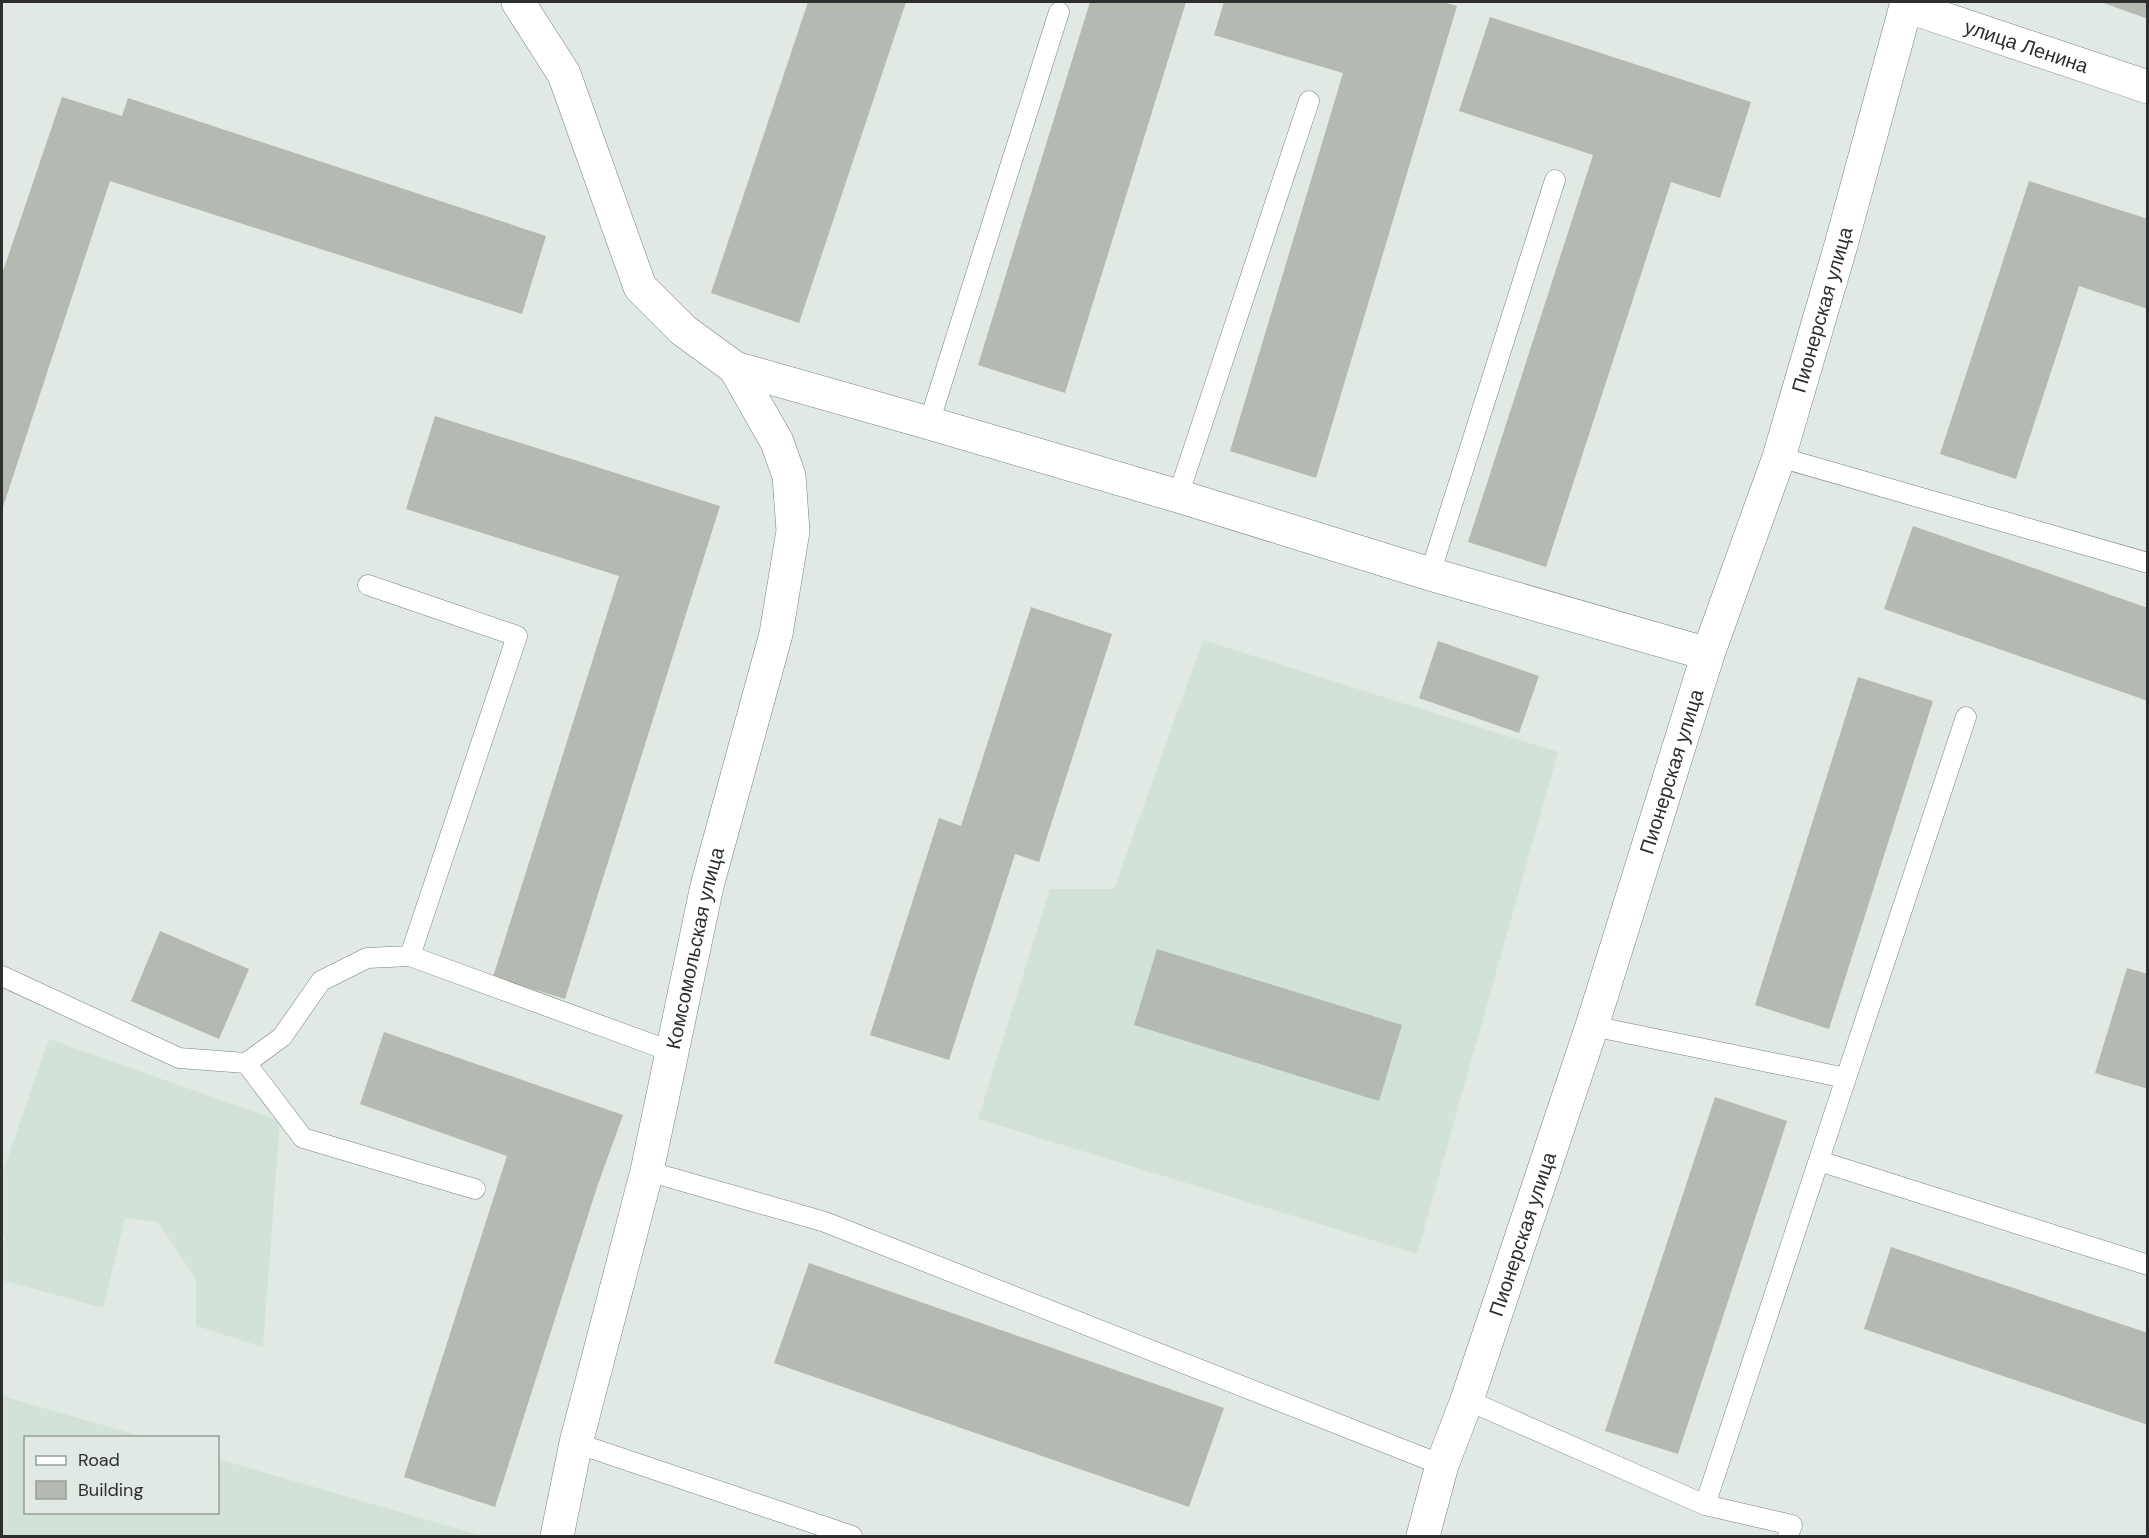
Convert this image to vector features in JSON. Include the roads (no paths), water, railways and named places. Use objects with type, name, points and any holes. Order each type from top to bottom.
[{"type":"street","points":[[518,2],[564,74],[640,286],[683,330],[735,368],[1178,496],[1430,574],[1708,654]]},
{"type":"street","name":"улица Ленина","points":[[1907,4],[2148,87]]},
{"type":"street","name":"Пионерская улица","points":[[1423,1536],[1442,1465],[1467,1400],[1592,1026],[1708,654],[1779,458],[1841,245],[1907,4]]},
{"type":"street","name":"Комсомольская улица","points":[[556,1536],[576,1443],[647,1171],[707,886],[776,634],[793,531],[789,476],[777,442],[735,368]]},
{"type":"lane","points":[[929,423],[1059,12]]},
{"type":"lane","points":[[1178,496],[1309,101]]},
{"type":"lane","points":[[1430,574],[1556,180]]},
{"type":"lane","points":[[1779,458],[2148,563]]},
{"type":"lane","points":[[368,585],[517,636],[410,956]]},
{"type":"lane","points":[[1705,1505],[1966,717]]},
{"type":"lane","points":[[2,976],[179,1058],[246,1063],[282,1036],[321,981],[367,958],[410,956],[673,1052]]},
{"type":"lane","points":[[1592,1026],[1846,1078]]},
{"type":"lane","points":[[246,1063],[303,1138],[475,1190]]},
{"type":"lane","points":[[1819,1161],[2148,1265]]},
{"type":"lane","points":[[647,1171],[825,1222],[1442,1465]]},
{"type":"lane","points":[[1467,1400],[1705,1505],[1792,1525],[1788,1536]]},
{"type":"lane","points":[[576,1443],[852,1536]]}]
